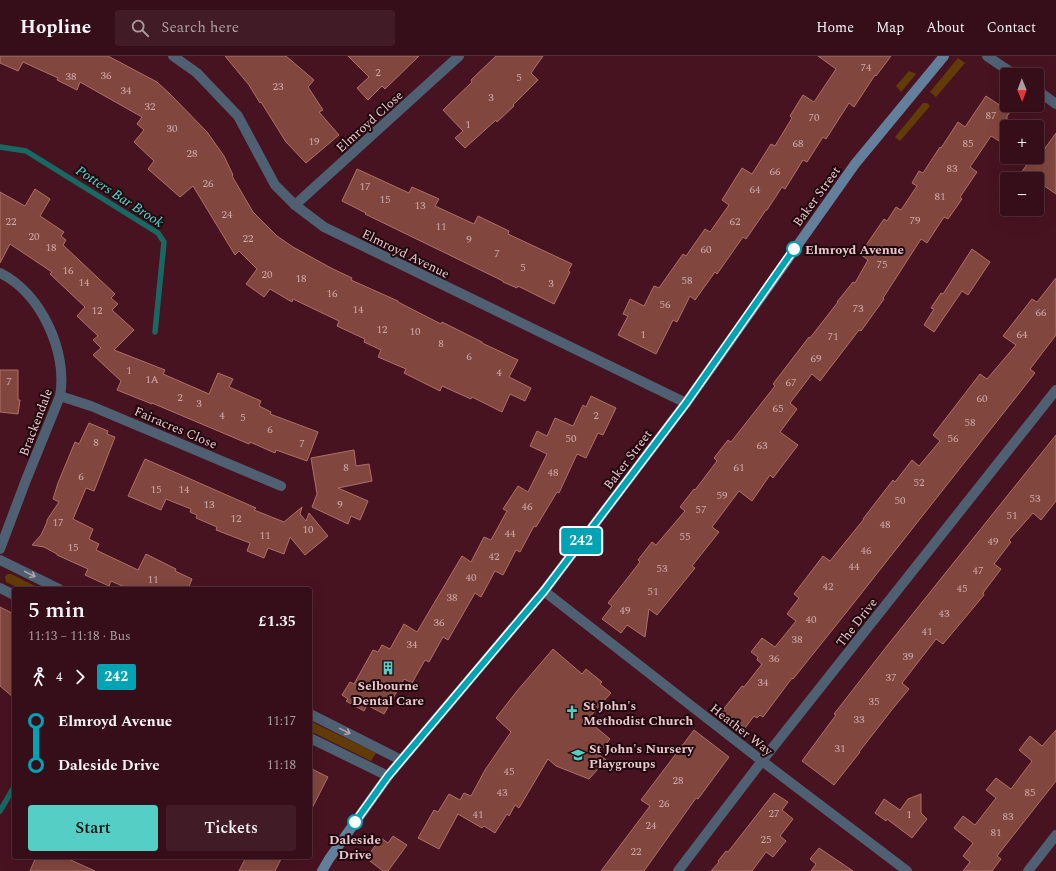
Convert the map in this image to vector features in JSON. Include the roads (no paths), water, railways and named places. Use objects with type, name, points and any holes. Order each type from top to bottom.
[{"type":"street","name":"Elmroyd Avenue","points":[[173,56],[197,73],[238,116],[275,185],[295,205],[324,227],[686,403]]},
{"type":"street","name":"Elmroyd Close","points":[[295,205],[459,56]]},
{"type":"street","name":"Baker Street","points":[[322,871],[388,776],[544,591],[686,403],[855,164],[944,56]]},
{"type":"street","points":[[987,56],[1005,68]]},
{"type":"street","points":[[1044,95],[1056,104]]},
{"type":"street","name":"Brackendale","points":[[0,273],[23,289],[37,306],[48,326],[56,348],[62,383],[60,396],[26,480],[4,527],[0,549]]},
{"type":"street","name":"The Drive","points":[[678,871],[762,761],[1056,390]]},
{"type":"street","name":"Fairacres Close","points":[[60,396],[91,406],[281,486]]},
{"type":"street","points":[[0,560],[55,587]]},
{"type":"street","points":[[0,588],[12,594]]},
{"type":"street","name":"Heather Way","points":[[544,591],[762,761],[907,871]]},
{"type":"street","points":[[312,715],[401,760]]},
{"type":"street","points":[[312,739],[388,776]]},
{"type":"street","points":[[1028,871],[1056,835]]},
{"type":"waterway","name":"Potters Bar Brook","points":[[0,147],[26,151],[158,233],[164,242],[155,332]]},
{"type":"waterway","name":"Potters Bar Brook","points":[[0,811],[12,790]]},
{"type":"place","name":"Elmroyd Avenue","points":[[794,249]]},
{"type":"place","name":"Selbourne Dental Care","points":[[388,668]]},
{"type":"place","name":"St John's Methodist Church","points":[[572,712]]},
{"type":"place","name":"St John's Nursery Playgroups","points":[[578,755]]},
{"type":"place","name":"Daleside Drive","points":[[355,822]]}]
